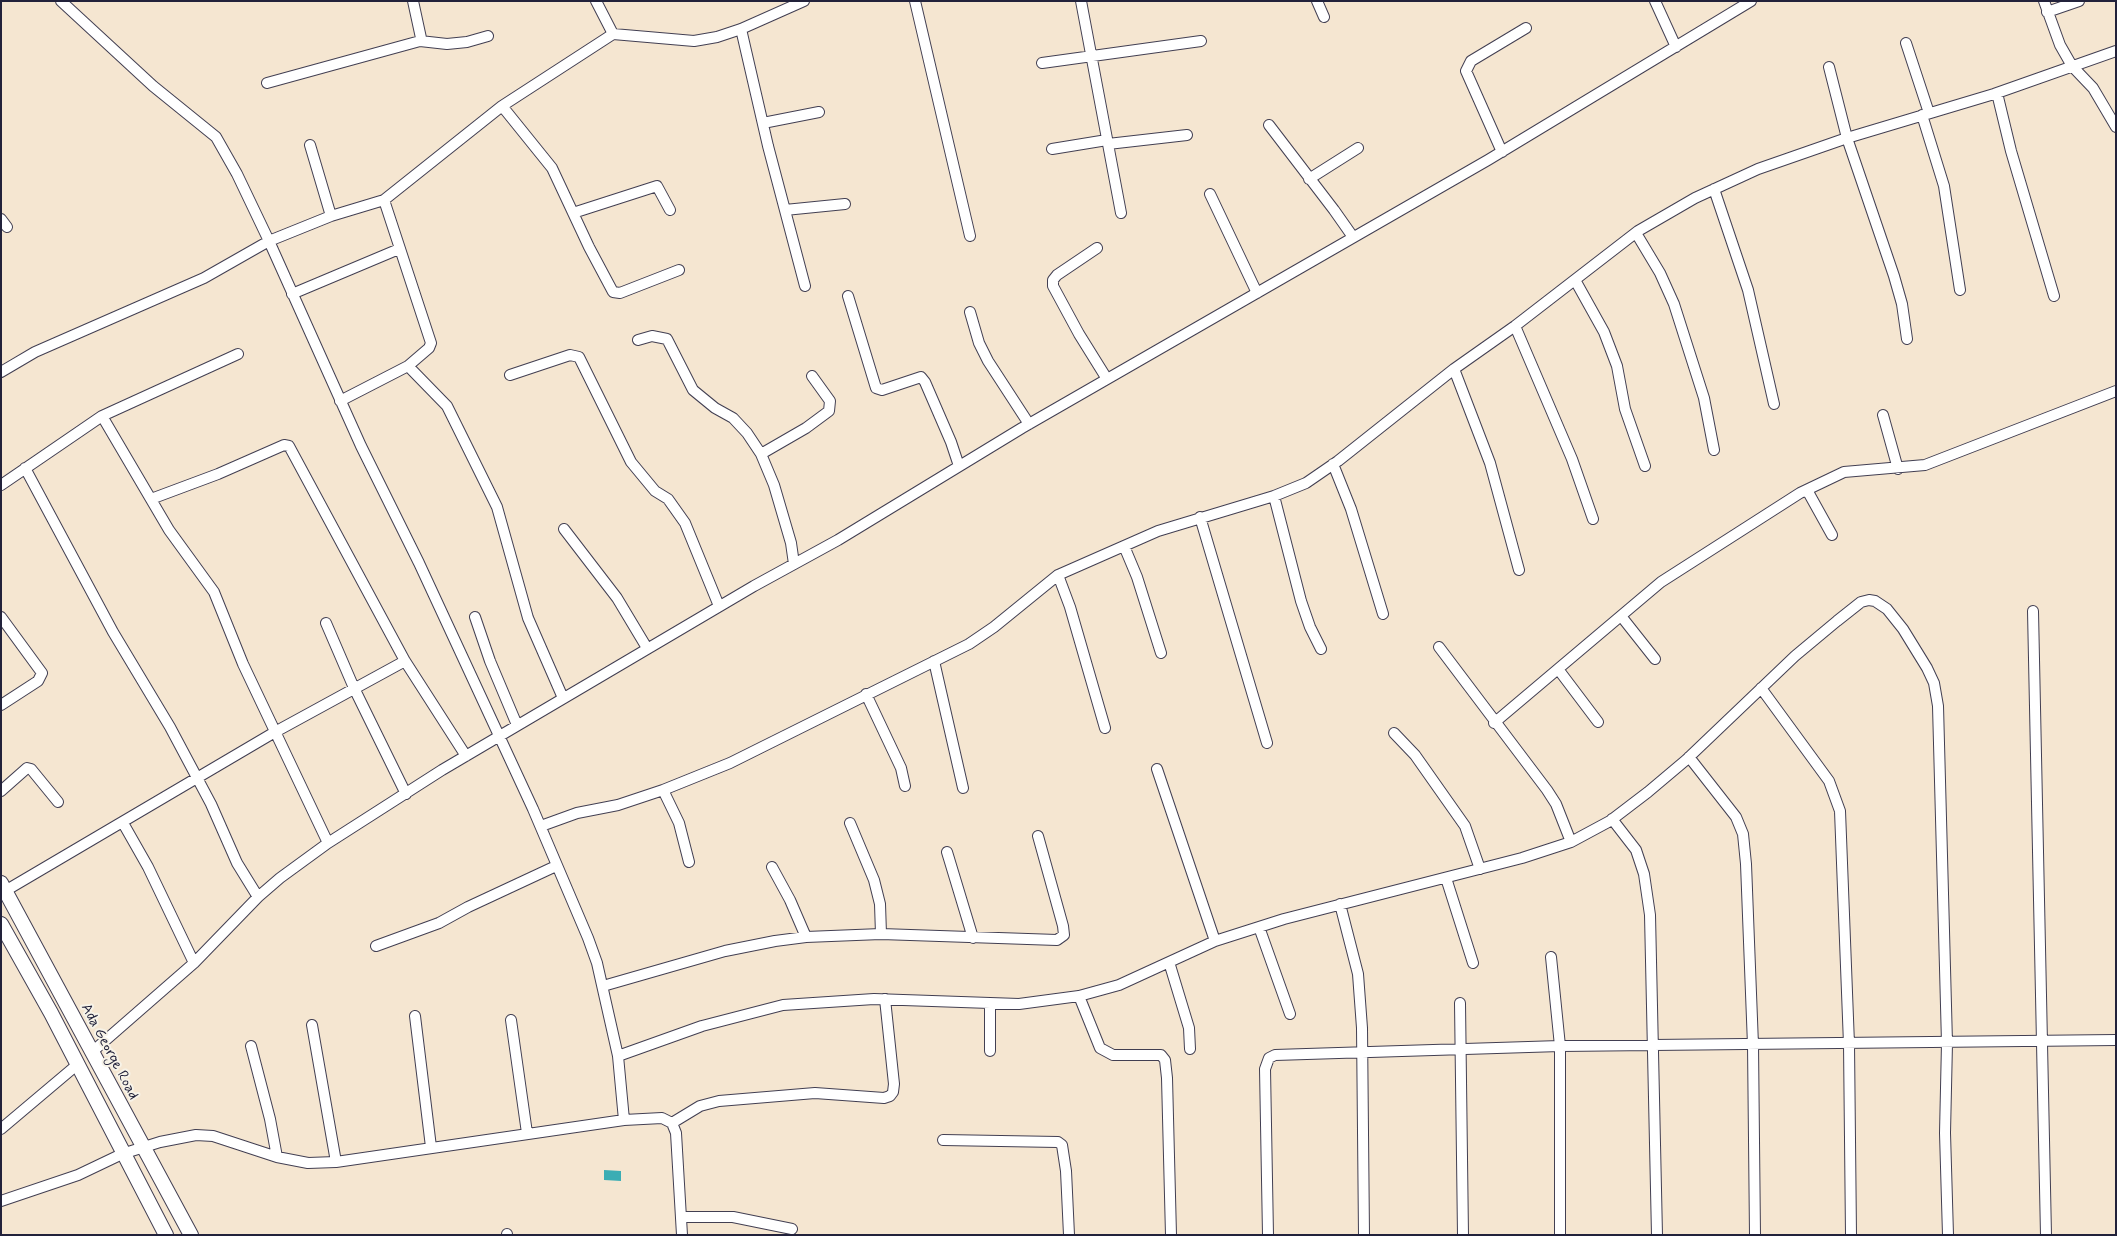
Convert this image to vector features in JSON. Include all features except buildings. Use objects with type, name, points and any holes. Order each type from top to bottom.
[{"type":"main road","name":"Ada George Road","points":[[3,887],[142,1148],[191,1235]]},
{"type":"main road","points":[[1,924],[78,1064],[122,1154],[166,1235]]},
{"type":"street","points":[[61,1],[153,86],[216,137],[270,241],[340,401],[419,563],[540,826],[588,938],[603,986],[618,1056],[624,1120]]},
{"type":"street","points":[[413,1],[421,38],[420,41]]},
{"type":"street","points":[[596,1],[613,34]]},
{"type":"street","points":[[1,372],[35,352],[204,278],[270,241],[331,216],[384,200],[502,106],[613,34],[694,41],[717,37],[741,29],[804,1]]},
{"type":"street","points":[[915,1],[970,236]]},
{"type":"street","points":[[1081,1],[1122,213]]},
{"type":"street","points":[[1317,1],[1324,17]]},
{"type":"street","points":[[1655,1],[1676,47]]},
{"type":"street","points":[[92,1052],[194,963],[258,897],[280,878],[328,843],[466,756],[647,648],[838,540],[1029,424],[1502,152],[1751,1]]},
{"type":"street","points":[[2044,1],[2060,45],[2072,66],[2093,88],[2116,127]]},
{"type":"street","points":[[2047,12],[2079,1]]},
{"type":"street","points":[[1502,152],[1466,71],[1471,61],[1526,28]]},
{"type":"street","points":[[741,29],[805,286]]},
{"type":"street","points":[[267,83],[420,41],[447,44],[467,42],[488,36]]},
{"type":"street","points":[[1042,63],[1090,54],[1201,41]]},
{"type":"street","points":[[1906,43],[1944,186],[1960,290]]},
{"type":"street","points":[[540,826],[577,813],[618,806],[730,763],[969,644],[994,627],[1058,576],[1124,546],[1200,517],[1274,496],[1306,483],[1454,370],[1516,326],[1636,233],[1714,189],[1758,169],[1847,138],[1997,93],[2116,51]]},
{"type":"street","points":[[1829,67],[1847,138],[1894,276],[1902,304],[1907,339]]},
{"type":"street","points":[[1997,93],[2011,151],[2054,296]]},
{"type":"street","points":[[502,106],[545,156],[613,292],[620,293],[679,270]]},
{"type":"street","points":[[763,123],[819,112]]},
{"type":"street","points":[[1269,125],[1353,237]]},
{"type":"street","points":[[1052,150],[1107,142],[1187,135]]},
{"type":"street","points":[[310,145],[331,216]]},
{"type":"street","points":[[1309,179],[1358,148]]},
{"type":"street","points":[[573,213],[657,186],[670,210]]},
{"type":"street","points":[[1714,189],[1748,290],[1774,404]]},
{"type":"street","points":[[1210,194],[1257,293]]},
{"type":"street","points":[[340,401],[408,366],[430,348],[432,343],[399,250],[384,200]]},
{"type":"street","points":[[785,210],[845,204]]},
{"type":"street","points":[[1636,233],[1674,304],[1704,398],[1714,450]]},
{"type":"street","points":[[1097,248],[1057,275],[1053,280],[1052,286],[1075,328],[1107,379]]},
{"type":"street","points":[[292,294],[399,250]]},
{"type":"street","points":[[1575,280],[1604,332],[1617,366],[1625,408],[1645,466]]},
{"type":"street","points":[[848,296],[876,388],[882,390],[922,378],[926,382],[959,466]]},
{"type":"street","points":[[970,312],[979,343],[988,361],[1029,424]]},
{"type":"street","points":[[1516,326],[1572,459],[1593,519]]},
{"type":"street","points":[[638,340],[652,336],[667,339],[693,390],[733,418],[747,433],[761,454],[782,512],[794,564]]},
{"type":"street","points":[[1,485],[102,416],[238,354]]},
{"type":"street","points":[[510,376],[570,355],[579,357],[631,462],[655,490],[668,499],[685,523],[719,606]]},
{"type":"street","points":[[408,366],[447,406],[496,507],[528,618],[563,698]]},
{"type":"street","points":[[1454,370],[1490,463],[1519,570]]},
{"type":"street","points":[[761,454],[806,428],[831,408],[830,401],[812,376]]},
{"type":"street","points":[[1494,723],[1661,582],[1806,490],[1844,472],[1898,469],[1925,465],[2116,392]]},
{"type":"street","points":[[1883,415],[1898,469]]},
{"type":"street","points":[[102,416],[169,530],[214,592],[243,664],[328,843]]},
{"type":"street","points":[[152,499],[218,474],[284,445],[289,446],[406,661],[466,756]]},
{"type":"street","points":[[1333,464],[1351,509],[1383,614]]},
{"type":"street","points":[[25,468],[113,632],[197,777],[238,863],[258,897]]},
{"type":"street","points":[[1806,490],[1832,535]]},
{"type":"street","points":[[1274,496],[1301,601],[1310,627],[1322,648]]},
{"type":"street","points":[[1200,517],[1267,743]]},
{"type":"street","points":[[564,528],[617,598],[647,648]]},
{"type":"street","points":[[1124,546],[1137,577],[1161,653]]},
{"type":"street","points":[[1058,576],[1070,607],[1105,728]]},
{"type":"street","points":[[618,1056],[702,1026],[783,1006],[885,999],[990,1003],[1052,1002],[1079,996],[1119,985],[1215,941],[1259,927],[1340,904],[1522,858],[1571,842],[1612,819],[1689,757],[1761,688],[1837,621],[1861,602],[1869,600],[1875,601],[1887,609],[1903,629],[1934,683],[1938,706],[1947,1043],[1945,1133],[1948,1235]]},
{"type":"street","points":[[2033,611],[2040,1040],[2046,1235]]},
{"type":"street","points":[[1621,616],[1655,659]]},
{"type":"street","points":[[1,617],[42,673],[38,681],[1,705]]},
{"type":"street","points":[[475,617],[490,661],[517,725]]},
{"type":"street","points":[[326,623],[354,688],[406,794]]},
{"type":"street","points":[[1439,647],[1494,723],[1547,790],[1556,804],[1571,842]]},
{"type":"street","points":[[3,887],[123,823],[275,732],[406,661]]},
{"type":"street","points":[[934,661],[963,788]]},
{"type":"street","points":[[1558,669],[1598,722]]},
{"type":"street","points":[[1761,688],[1829,781],[1840,810],[1849,1044],[1851,1235]]},
{"type":"street","points":[[866,694],[901,768],[906,786]]},
{"type":"street","points":[[1394,732],[1415,756],[1465,826],[1480,869]]},
{"type":"street","points":[[1689,757],[1736,817],[1743,834],[1746,864],[1753,1045],[1755,1235]]},
{"type":"street","points":[[1,791],[27,768],[31,768],[58,802]]},
{"type":"street","points":[[1157,768],[1215,941]]},
{"type":"street","points":[[663,790],[679,823],[689,862]]},
{"type":"street","points":[[1612,819],[1636,850],[1644,874],[1650,915],[1657,1235]]},
{"type":"street","points":[[123,823],[148,867],[194,963]]},
{"type":"street","points":[[850,823],[874,880],[880,904],[882,934]]},
{"type":"street","points":[[603,986],[725,951],[806,937],[882,934],[1057,940],[1064,935],[1038,836]]},
{"type":"street","points":[[947,852],[973,938]]},
{"type":"street","points":[[376,946],[439,923],[468,907],[556,866]]},
{"type":"street","points":[[772,867],[790,900],[806,937]]},
{"type":"street","points":[[1446,878],[1473,963]]},
{"type":"street","points":[[1340,904],[1358,974],[1362,1052],[1364,1235]]},
{"type":"street","points":[[1259,927],[1290,1014]]},
{"type":"street","points":[[1551,957],[1560,1046],[1560,1235]]},
{"type":"street","points":[[1169,962],[1189,1028],[1190,1049]]},
{"type":"street","points":[[1079,996],[1100,1048],[1113,1055],[1161,1055],[1165,1060],[1168,1078],[1171,1235]]},
{"type":"street","points":[[672,1123],[700,1106],[719,1101],[815,1093],[884,1098],[890,1096],[893,1092],[894,1084],[885,999]]},
{"type":"street","points":[[990,1003],[990,1051]]},
{"type":"street","points":[[1460,1003],[1459,1051],[1463,1235]]},
{"type":"street","points":[[415,1016],[431,1147]]},
{"type":"street","points":[[511,1020],[527,1133]]},
{"type":"street","points":[[312,1025],[336,1162]]},
{"type":"street","points":[[1268,1235],[1264,1069],[1269,1058],[1275,1055],[1459,1051],[1560,1046],[2116,1040]]},
{"type":"street","points":[[251,1046],[270,1119],[276,1157]]},
{"type":"street","points":[[1,1129],[78,1064]]},
{"type":"street","points":[[1,1201],[78,1175],[122,1154],[189,1137],[213,1136],[276,1157],[308,1163],[336,1162],[527,1133],[624,1120],[662,1118],[672,1123],[676,1133],[682,1235]]},
{"type":"street","points":[[943,1140],[1058,1142],[1062,1145],[1066,1171],[1069,1235]]},
{"type":"street","points":[[681,1217],[733,1217],[792,1229]]},
{"type":"water","points":[[604,1170],[621,1171],[621,1181],[604,1180]]}]
